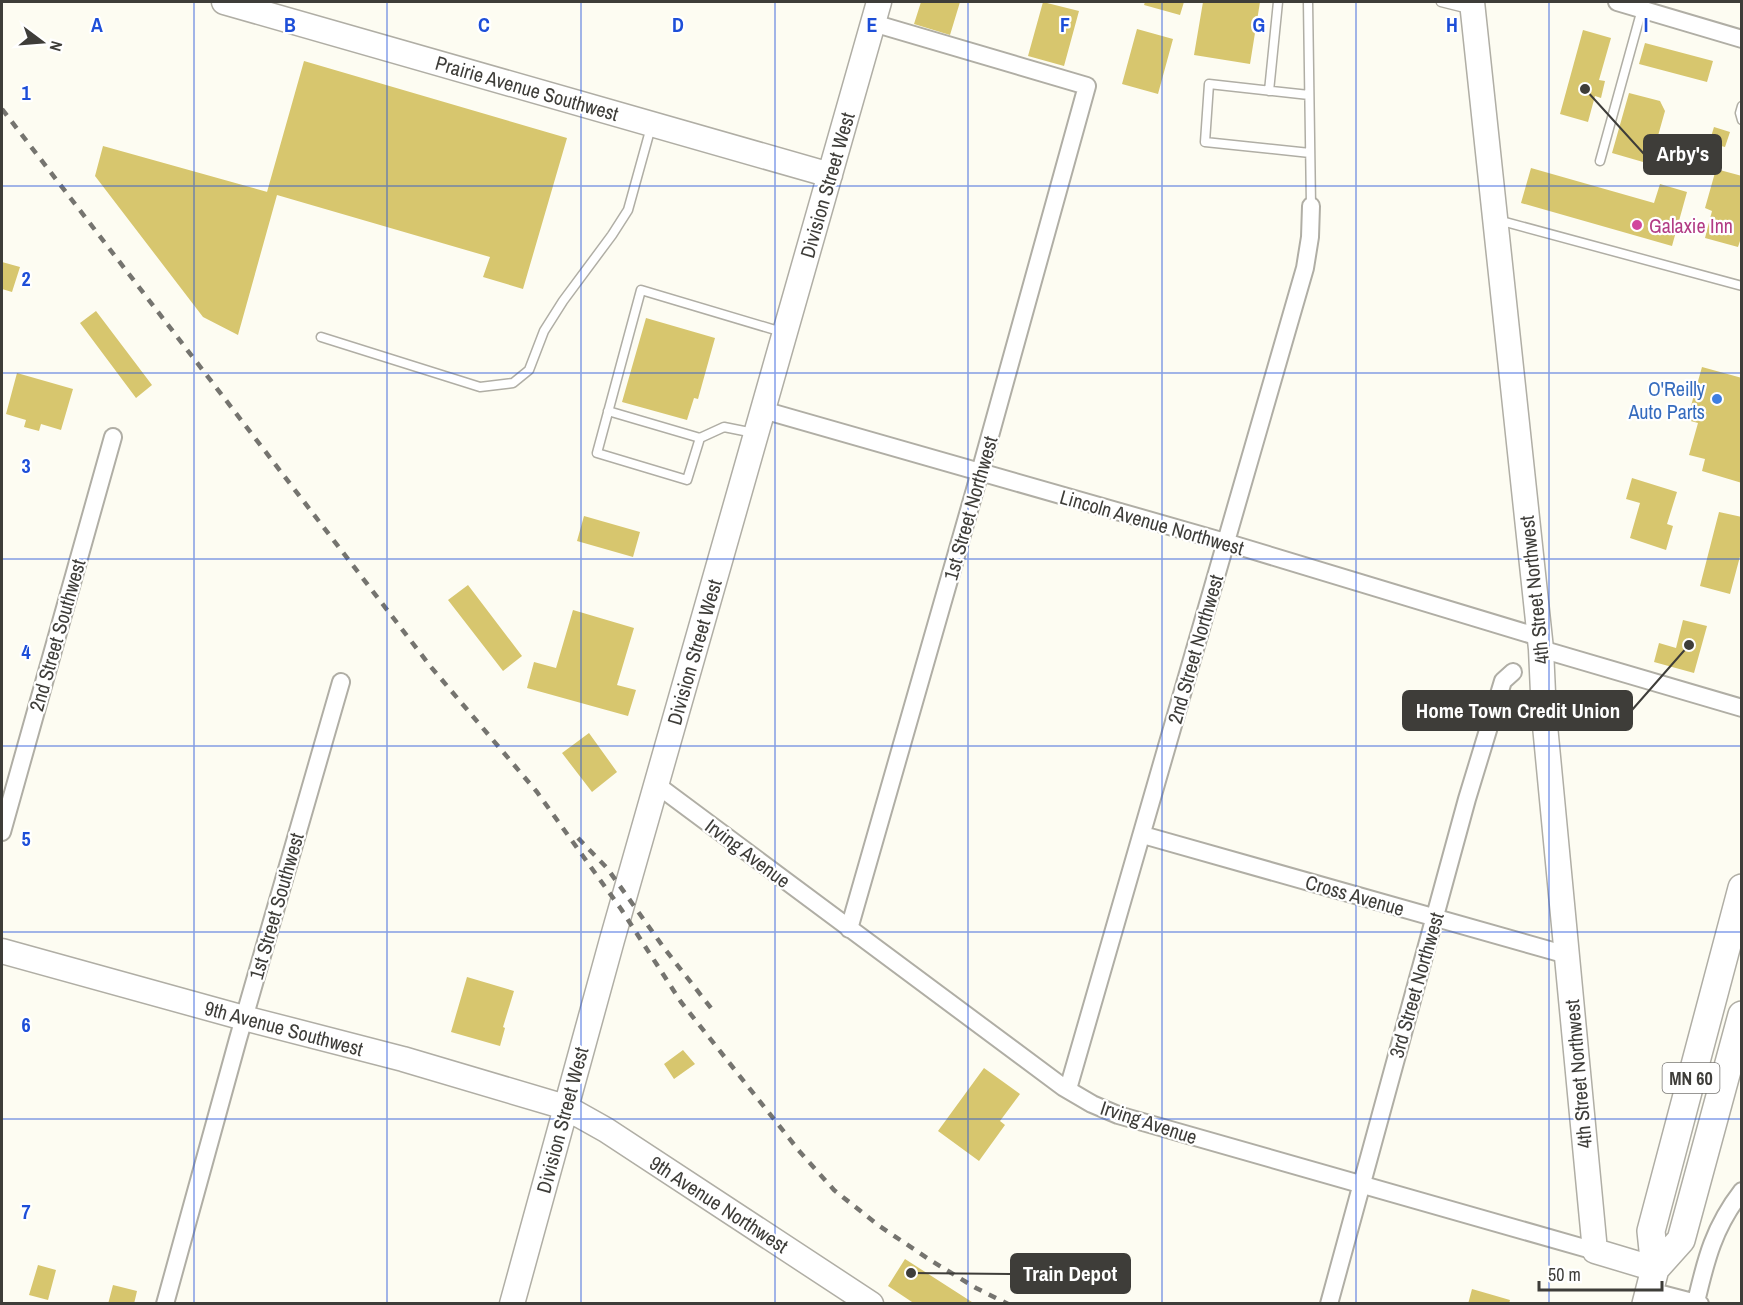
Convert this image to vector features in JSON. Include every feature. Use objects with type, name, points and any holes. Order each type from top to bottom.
[{"type":"main road","name":"MN 60","points":[[1650,1288],[1651,1231],[1742,888]]},
{"type":"main road","name":"MN 60","points":[[1650,1288],[1681,1240],[1742,1015]]},
{"type":"street","name":"Prairie Avenue Southwest","points":[[224,2],[830,175]]},
{"type":"street","points":[[1617,2],[1742,39]]},
{"type":"street","name":"4th Street Northwest","points":[[1472,6],[1540,643],[1544,715],[1595,1251]]},
{"type":"street","name":"1st Street Northwest","points":[[849,929],[981,472],[1087,86],[876,12]]},
{"type":"street","name":"Division Street West","points":[[512,1304],[565,1107],[876,12]]},
{"type":"street","name":"2nd Street Northwest","points":[[1068,1089],[1305,268],[1310,237],[1311,206]]},
{"type":"street","name":"Lincoln Avenue Northwest","points":[[763,410],[1225,542],[1742,708]]},
{"type":"street","name":"2nd Street Southwest","points":[[2,832],[113,437]]},
{"type":"street","name":"3rd Street Northwest","points":[[1329,1304],[1467,799],[1503,681],[1513,672]]},
{"type":"street","name":"1st Street Southwest","points":[[165,1304],[244,1018],[341,682]]},
{"type":"street","name":"Irving Avenue","points":[[657,785],[849,929],[1068,1089],[1092,1104],[1118,1115],[1595,1251],[1650,1288],[1698,1303]]},
{"type":"street","name":"Cross Avenue","points":[[1143,835],[1567,955]]},
{"type":"street","name":"9th Avenue Southwest","points":[[2,951],[403,1059],[565,1107]]},
{"type":"street","name":"9th Avenue Northwest","points":[[565,1107],[606,1130],[871,1304]]},
{"type":"street","points":[[1698,1303],[1707,1257],[1717,1229],[1742,1191]]},
{"type":"lane","points":[[1269,91],[1278,2]]},
{"type":"lane","points":[[1308,2],[1311,206]]},
{"type":"lane","points":[[1441,2],[1472,6]]},
{"type":"lane","points":[[1600,161],[1642,9]]},
{"type":"lane","points":[[1309,95],[1209,84],[1205,142],[1310,153]]},
{"type":"lane","points":[[1742,106],[1740,113],[1742,120]]},
{"type":"lane","points":[[321,337],[480,387],[513,383],[529,370],[544,331],[628,210],[652,124]]},
{"type":"lane","points":[[1495,219],[1742,286]]},
{"type":"lane","points":[[700,438],[687,480],[597,453],[641,290],[786,333]]},
{"type":"lane","points":[[608,411],[700,438],[724,427],[757,434]]},
{"type":"building","points":[[921,2],[960,2],[950,35],[914,24]]},
{"type":"building","points":[[1043,2],[1079,11],[1064,66],[1028,56]]},
{"type":"building","points":[[1145,2],[1184,2],[1180,15],[1144,5]]},
{"type":"building","points":[[1203,2],[1260,2],[1250,64],[1194,55]]},
{"type":"building","points":[[1137,29],[1173,39],[1158,94],[1122,84]]},
{"type":"building","points":[[1583,30],[1611,38],[1599,80],[1605,81],[1601,98],[1595,96],[1588,122],[1560,114]]},
{"type":"building","points":[[1645,43],[1713,61],[1707,82],[1639,64]]},
{"type":"building","points":[[304,61],[567,138],[523,289],[483,277],[490,257],[277,195],[238,335],[203,317],[95,176],[103,146],[267,192]]},
{"type":"building","points":[[1629,93],[1660,101],[1665,111],[1650,164],[1612,153]]},
{"type":"building","points":[[1714,127],[1730,132],[1725,147],[1709,143]]},
{"type":"building","name":"Galaxie Inn","points":[[1531,168],[1654,203],[1660,184],[1687,192],[1672,246],[1521,203]]},
{"type":"building","points":[[1716,169],[1742,176],[1742,235],[1738,247],[1705,238],[1712,211],[1705,208]]},
{"type":"building","points":[[2,262],[20,267],[12,292],[2,289]]},
{"type":"building","points":[[96,311],[152,385],[136,398],[80,323]]},
{"type":"building","points":[[646,318],[715,338],[698,399],[694,398],[687,420],[622,402]]},
{"type":"building","points":[[1702,367],[1742,378],[1742,483],[1702,471],[1705,459],[1689,455],[1698,423],[1687,420]]},
{"type":"building","points":[[17,373],[73,389],[61,430],[41,424],[39,431],[24,427],[26,420],[6,414]]},
{"type":"building","points":[[1632,478],[1677,492],[1667,524],[1673,526],[1666,550],[1630,538],[1640,503],[1626,499]]},
{"type":"building","points":[[1719,512],[1742,517],[1742,549],[1730,594],[1700,586]]},
{"type":"building","points":[[584,516],[640,532],[633,557],[577,541]]},
{"type":"building","points":[[468,585],[522,656],[503,671],[448,600]]},
{"type":"building","points":[[573,610],[634,628],[617,685],[636,690],[628,716],[527,688],[534,662],[556,668]]},
{"type":"building","points":[[1683,620],[1707,626],[1694,673],[1654,662],[1659,643],[1676,648]]},
{"type":"building","points":[[589,733],[617,772],[592,792],[562,753]]},
{"type":"building","points":[[467,977],[514,991],[500,1046],[451,1032]]},
{"type":"building","points":[[683,1050],[695,1064],[674,1079],[664,1064]]},
{"type":"building","points":[[984,1068],[1020,1094],[1000,1121],[1005,1125],[979,1161],[938,1131]]},
{"type":"building","points":[[905,1259],[975,1304],[915,1304],[888,1286]]},
{"type":"building","points":[[38,1265],[56,1270],[48,1300],[29,1295]]},
{"type":"building","points":[[113,1285],[137,1291],[134,1304],[108,1304]]},
{"type":"building","points":[[1472,1289],[1510,1300],[1509,1304],[1468,1304]]},
{"type":"railway","points":[[2,109],[431,667],[537,792],[621,909],[681,1002],[800,1152],[834,1190],[878,1225],[976,1288],[1008,1304]]},
{"type":"railway","points":[[578,838],[607,868],[664,948],[711,1008]]},
{"type":"place","name":"Arby's","points":[[1585,89]]},
{"type":"place","name":"Galaxie Inn","points":[[1637,225]]},
{"type":"place","name":"O'Reilly Auto Parts","points":[[1717,399]]},
{"type":"place","name":"Home Town Credit Union","points":[[1689,645]]},
{"type":"place","name":"Train Depot","points":[[911,1273]]}]
